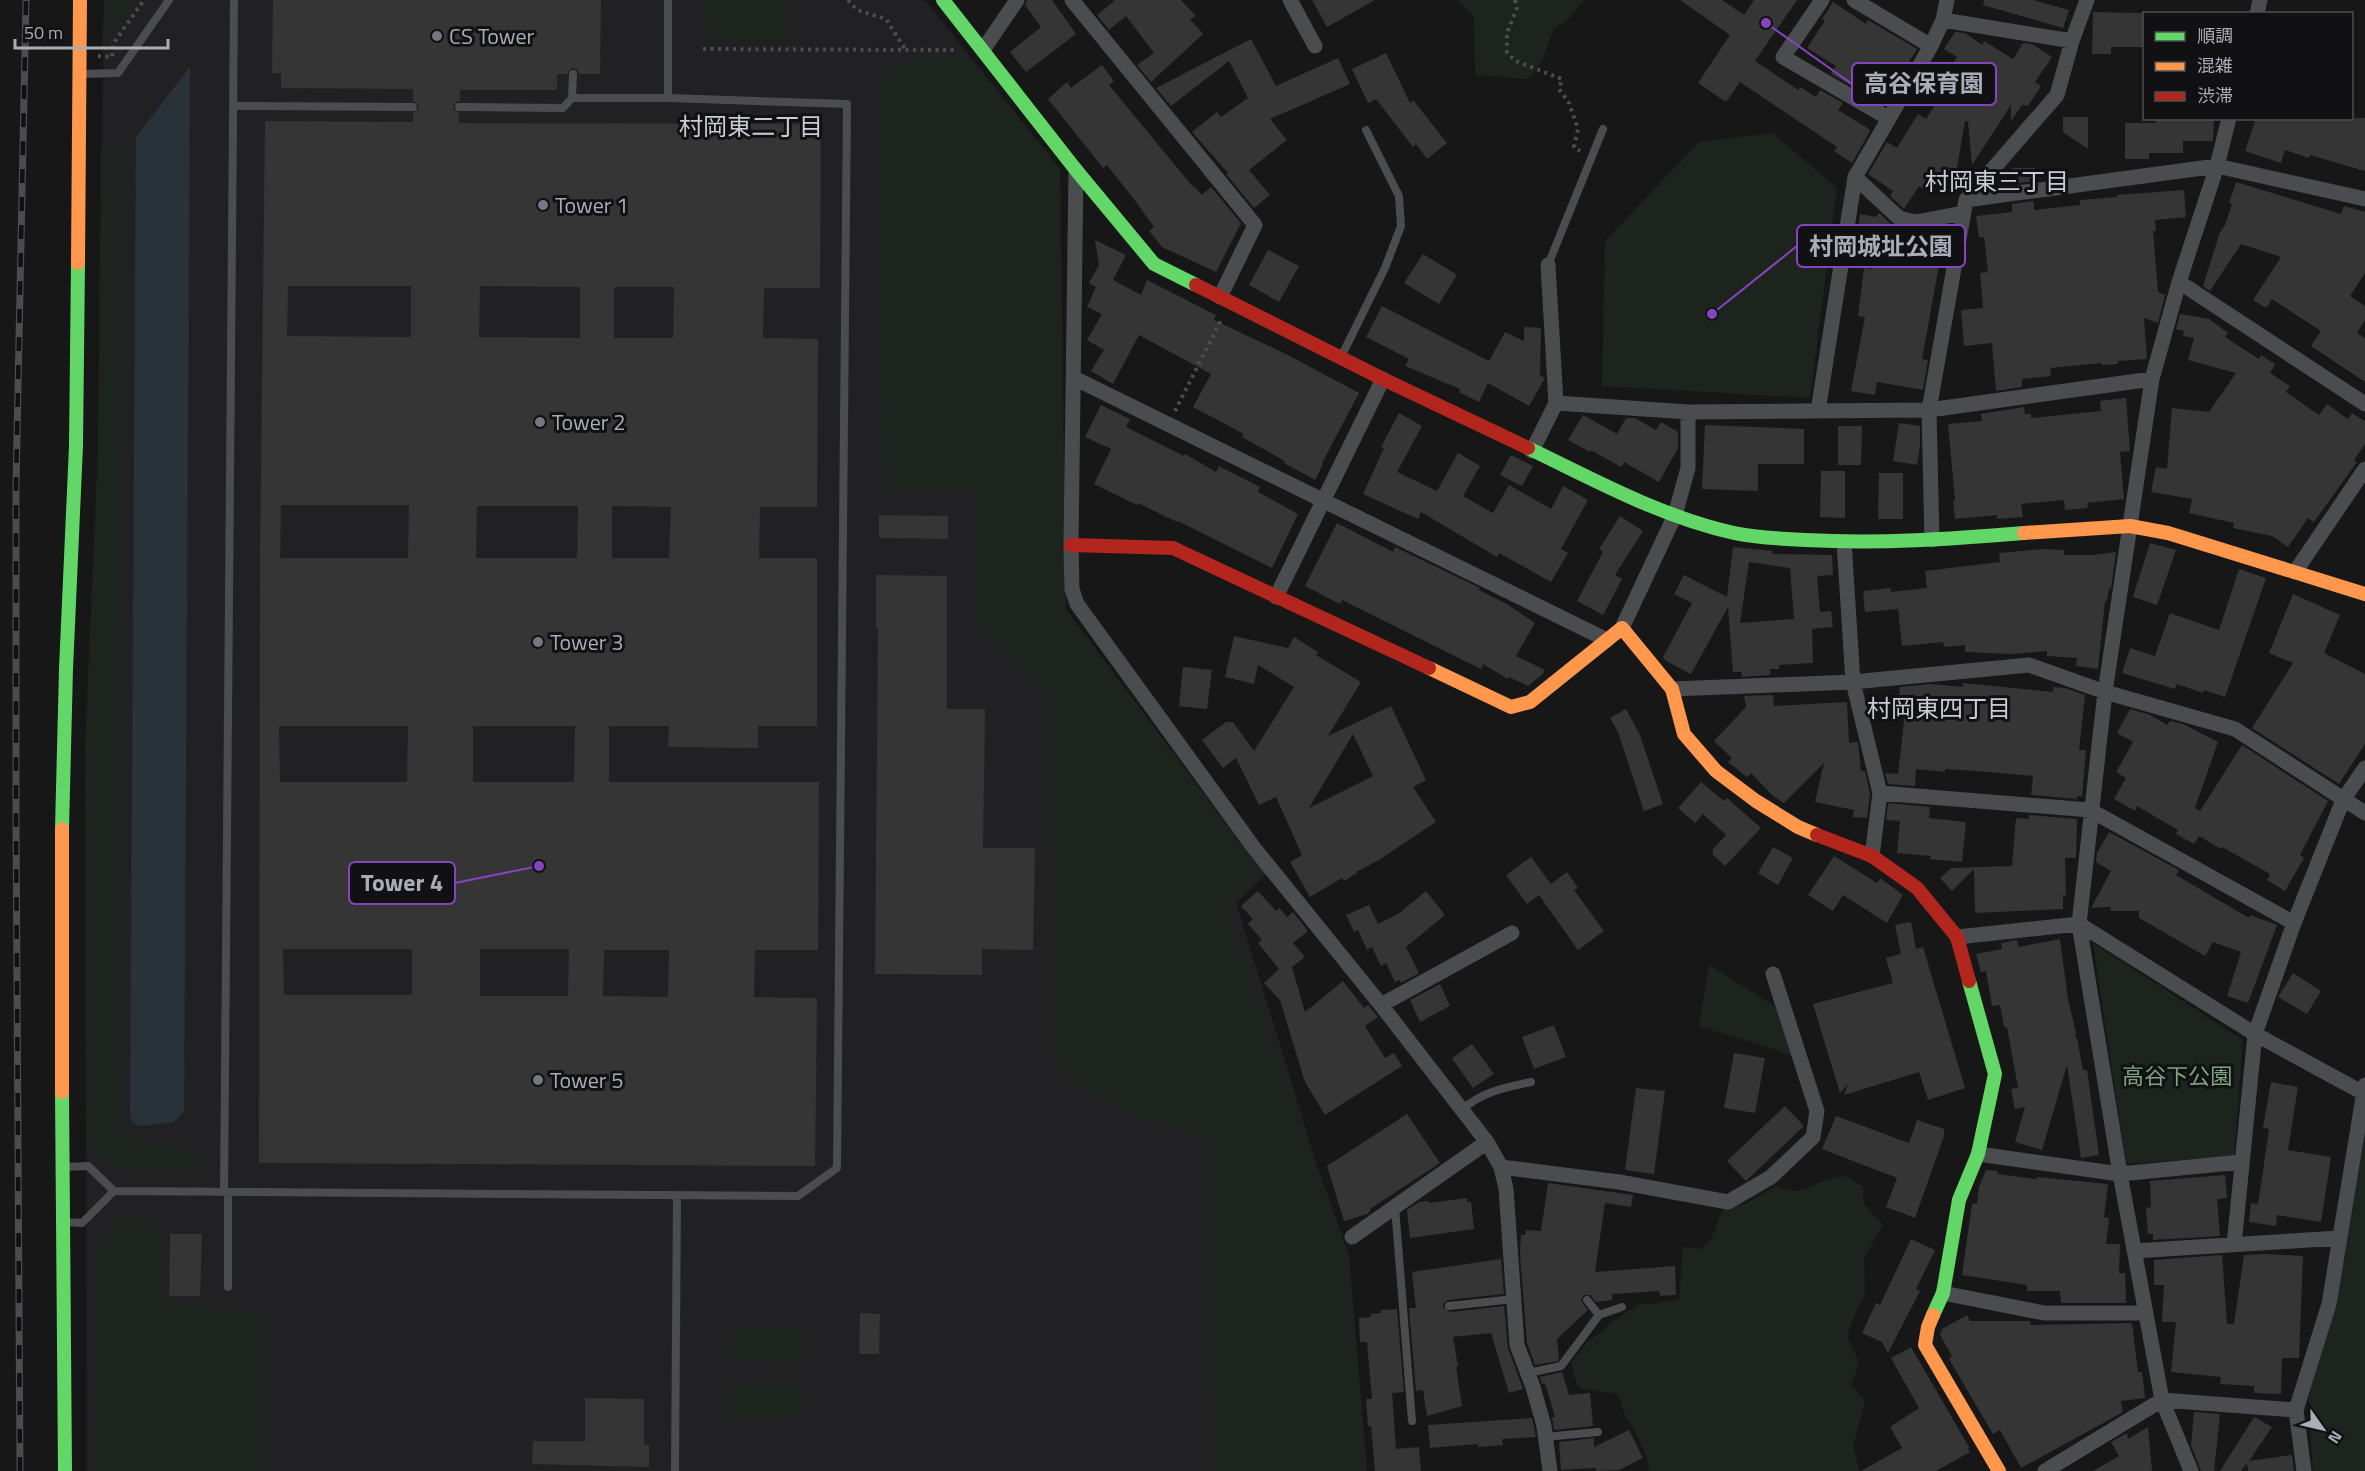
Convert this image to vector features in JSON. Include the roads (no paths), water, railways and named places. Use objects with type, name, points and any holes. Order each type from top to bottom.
[{"type":"street","points":[[64,1471],[61,893],[66,669],[76,446],[80,0]]},
{"type":"street","points":[[943,0],[1076,170],[1155,264],[1383,379],[1655,509],[1734,533],[1785,539],[1844,542],[1932,540],[2130,526],[2169,533],[2365,594]]},
{"type":"street","points":[[983,50],[1017,0]]},
{"type":"street","points":[[1072,0],[1255,225],[1225,299]]},
{"type":"street","points":[[1290,0],[1315,46]]},
{"type":"street","points":[[1822,0],[1784,57],[1888,118]]},
{"type":"street","points":[[1854,0],[1931,46]]},
{"type":"street","points":[[1818,411],[1855,177],[1931,46],[1943,20],[1947,0]]},
{"type":"street","points":[[1932,540],[1929,410],[1965,206],[2057,96],[2072,40],[2087,0]]},
{"type":"street","points":[[1943,20],[2072,40]]},
{"type":"street","points":[[2191,1471],[2162,1400],[2120,1174],[2079,924],[2104,692],[2152,379],[2179,282],[2217,166],[2228,120]]},
{"type":"street","points":[[1855,177],[1899,218],[1916,222],[1965,206],[2217,166],[2365,199]]},
{"type":"street","points":[[1076,170],[1071,545],[1072,589],[1077,604],[1254,848],[1381,1005],[1487,1142],[1501,1167],[1511,1235],[1517,1345],[1528,1373],[1545,1437],[1550,1471]]},
{"type":"street","points":[[1532,451],[1556,403],[1548,265]]},
{"type":"street","points":[[2179,282],[2365,404]]},
{"type":"street","points":[[1074,378],[1607,640]]},
{"type":"street","points":[[1276,597],[1383,379]]},
{"type":"street","points":[[1556,403],[1688,412],[1929,410],[2152,379]]},
{"type":"street","points":[[1071,545],[1173,548],[1511,707],[1530,702],[1622,628],[1675,515],[1688,468],[1688,412]]},
{"type":"street","points":[[2295,572],[2365,470]]},
{"type":"street","points":[[1844,542],[1853,682],[1880,793],[1872,856]]},
{"type":"street","points":[[1622,628],[1672,689],[1684,734],[1716,771],[1756,801],[1798,827],[1872,856],[1917,888],[1957,937],[1995,1074],[1978,1154],[1959,1200],[1943,1293],[1929,1327],[1926,1345],[1999,1471]]},
{"type":"street","points":[[1672,689],[1853,682],[2030,665],[2104,692],[2235,729],[2365,813]]},
{"type":"street","points":[[2234,1245],[2255,1034],[2294,923],[2343,800],[2365,768]]},
{"type":"street","points":[[1880,793],[2091,810],[2294,923]]},
{"type":"street","points":[[1957,937],[2079,924],[2255,1034],[2364,1091],[2329,1304],[2296,1410],[2304,1471]]},
{"type":"street","points":[[1381,1005],[1512,933]]},
{"type":"street","points":[[1501,1167],[1619,1182],[1728,1202],[1771,1177],[1813,1137],[1817,1111],[1773,974]]},
{"type":"street","points":[[1352,1237],[1487,1142]]},
{"type":"street","points":[[1978,1154],[2120,1174],[2241,1162]]},
{"type":"street","points":[[2134,1251],[2339,1238]]},
{"type":"street","points":[[1943,1293],[2044,1313],[2146,1313]]},
{"type":"street","points":[[2045,1471],[2162,1400],[2296,1410]]},
{"type":"lane","points":[[79,74],[118,73],[169,0]]},
{"type":"lane","points":[[228,1287],[226,1192],[234,0]]},
{"type":"lane","points":[[668,0],[668,98]]},
{"type":"lane","points":[[459,107],[563,108],[572,98],[573,74]]},
{"type":"lane","points":[[64,1167],[88,1166],[114,1191],[677,1196],[798,1196],[837,1168],[848,104],[668,98],[572,98]]},
{"type":"lane","points":[[234,106],[413,107]]},
{"type":"lane","points":[[1548,265],[1603,129]]},
{"type":"lane","points":[[1341,358],[1385,268],[1401,226],[1399,196],[1366,130]]},
{"type":"lane","points":[[1461,1110],[1476,1098],[1494,1090],[1531,1082]]},
{"type":"lane","points":[[64,1222],[81,1223],[114,1191]]},
{"type":"lane","points":[[675,1471],[677,1196]]},
{"type":"lane","points":[[1394,1206],[1412,1421]]},
{"type":"lane","points":[[1449,1306],[1514,1299]]},
{"type":"lane","points":[[1587,1300],[1599,1315]]},
{"type":"lane","points":[[1528,1373],[1561,1366],[1599,1315],[1622,1307]]},
{"type":"lane","points":[[1545,1437],[1598,1432]]},
{"type":"railway","points":[[20,1471],[16,485],[26,0]]},
{"type":"place","name":"高谷保育園","points":[[1766,23]]},
{"type":"place","name":"CS Tower","points":[[437,36]]},
{"type":"place","name":"Tower 1","points":[[543,205]]},
{"type":"place","name":"村岡城址公園","points":[[1712,314]]},
{"type":"place","name":"Tower 2","points":[[540,422]]},
{"type":"place","name":"Tower 3","points":[[538,642]]},
{"type":"place","name":"Tower 4","points":[[539,866]]},
{"type":"place","name":"Tower 5","points":[[538,1080]]},
{"type":"district","name":"村岡東二丁目","points":[[751,126]]},
{"type":"district","name":"村岡東三丁目","points":[[1997,181]]},
{"type":"district","name":"村岡東四丁目","points":[[1939,708]]},
{"type":"park label","name":"高谷下公園","points":[[2177,1076]]}]
